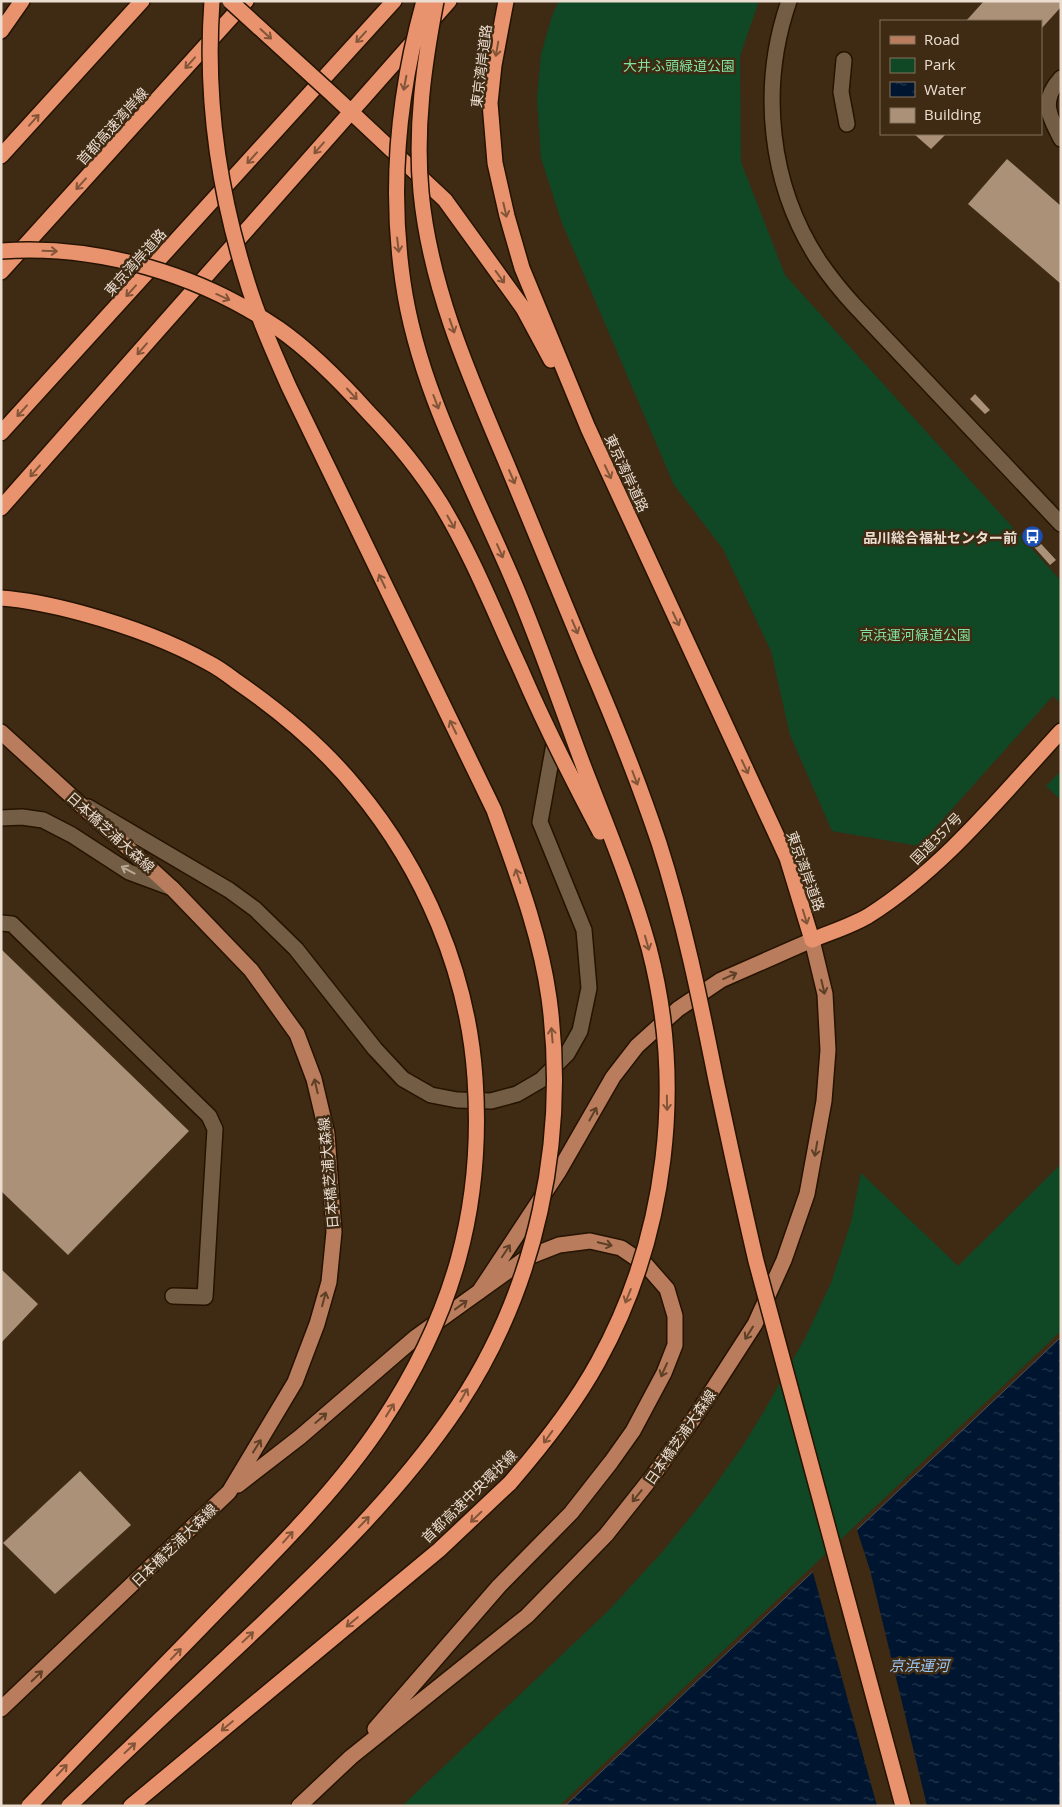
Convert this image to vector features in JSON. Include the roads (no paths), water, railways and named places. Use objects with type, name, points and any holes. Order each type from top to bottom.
[{"type":"highway","points":[[1,31],[22,1]]},
{"type":"highway","points":[[1,156],[142,1]]},
{"type":"highway","points":[[69,1806],[330,1558],[379,1506],[420,1458],[458,1406],[494,1342],[514,1298],[534,1240],[548,1180],[554,1118],[555,1061],[549,998],[538,940],[518,876],[494,810],[288,387],[265,332],[246,278],[230,220],[218,160],[211,99],[209,37],[212,1]]},
{"type":"highway","points":[[230,1],[445,200],[523,308],[588,428]]},
{"type":"highway","name":"首都高速湾岸線","points":[[1,272],[246,1]]},
{"type":"highway","name":"東京湾岸道路","points":[[1,433],[394,1]]},
{"type":"highway","points":[[424,1],[414,37],[403,92],[398,137],[395,188],[397,235],[403,286],[429,384],[513,580],[633,896]]},
{"type":"highway","points":[[436,1],[420,100],[419,147],[421,191],[427,235],[438,280],[470,376],[636,778],[674,892],[692,960],[737,1179],[756,1261],[902,1806]]},
{"type":"highway","points":[[1,508],[449,1]]},
{"type":"highway","name":"東京湾岸道路","points":[[506,1],[494,65],[490,103],[495,163],[507,216],[522,268],[588,428],[787,858],[812,940]]},
{"type":"highway","points":[[1,251],[53,251],[97,256],[142,266],[192,283],[238,304],[279,330],[337,378],[410,459],[440,502],[465,546],[490,598],[554,744],[633,896]]},
{"type":"highway","points":[[1,598],[58,607],[109,620],[157,639],[210,664],[259,697],[303,733],[343,772],[381,818],[400,848],[439,926],[452,960],[466,1011],[474,1060],[478,1113],[476,1165],[469,1222],[454,1276],[434,1328],[410,1378],[379,1426],[348,1468],[268,1558],[29,1806]]},
{"type":"highway","name":"国道357号","points":[[812,940],[849,926],[867,916],[906,889],[935,865],[1061,731]]},
{"type":"highway","name":"首都高速中央環状線","points":[[131,1806],[439,1550],[510,1483],[542,1445],[572,1404],[599,1360],[621,1314],[640,1267],[654,1217],[662,1165],[667,1112],[666,1058],[660,1006],[651,961],[633,896]]},
{"type":"main road","name":"日本橋芝浦大森線","points":[[1,732],[173,889],[252,970],[297,1034],[314,1079],[327,1134],[334,1232],[329,1282],[318,1324],[295,1382],[229,1492],[1,1709]]},
{"type":"main road","points":[[479,1292],[558,1172],[614,1077],[637,1046],[678,1010],[720,980],[812,940]]},
{"type":"main road","name":"日本橋芝浦大森線","points":[[299,1806],[351,1757],[528,1616],[606,1535],[692,1422],[755,1324],[784,1260],[807,1194],[824,1101],[828,1050],[825,994],[812,940]]},
{"type":"main road","points":[[229,1492],[300,1437],[416,1337],[526,1258],[559,1244],[590,1241],[621,1248],[646,1265],[667,1289],[675,1316],[675,1345],[664,1373],[637,1422],[611,1462],[571,1513],[499,1586],[351,1757]]},
{"type":"street","points":[[789,1],[781,28],[773,74],[772,119],[775,145],[786,192],[810,245],[829,275],[851,301],[1061,524]]},
{"type":"street","points":[[844,60],[841,92],[847,124]]},
{"type":"street","points":[[1061,78],[1049,96],[1048,111],[1061,139]]},
{"type":"street","points":[[76,800],[229,890],[255,909],[296,949],[375,1049],[403,1079],[431,1095],[457,1100],[491,1101],[517,1094],[540,1080],[567,1054],[580,1032],[589,988],[584,930],[540,822],[554,744]]},
{"type":"street","points":[[1,818],[22,817],[43,820],[72,835],[129,872],[173,889]]},
{"type":"street","points":[[1,923],[12,924],[209,1116],[216,1129],[205,1297],[173,1296]]},
{"type":"water","name":"京浜運河","points":[[1061,1337],[1061,1806],[565,1806]]},
{"type":"place","name":"品川総合福祉センター前","points":[[1033,537]]},
{"type":"park label","name":"大井ふ頭緑道公園","points":[[679,65]]},
{"type":"park label","name":"京浜運河緑道公園","points":[[915,634]]}]
